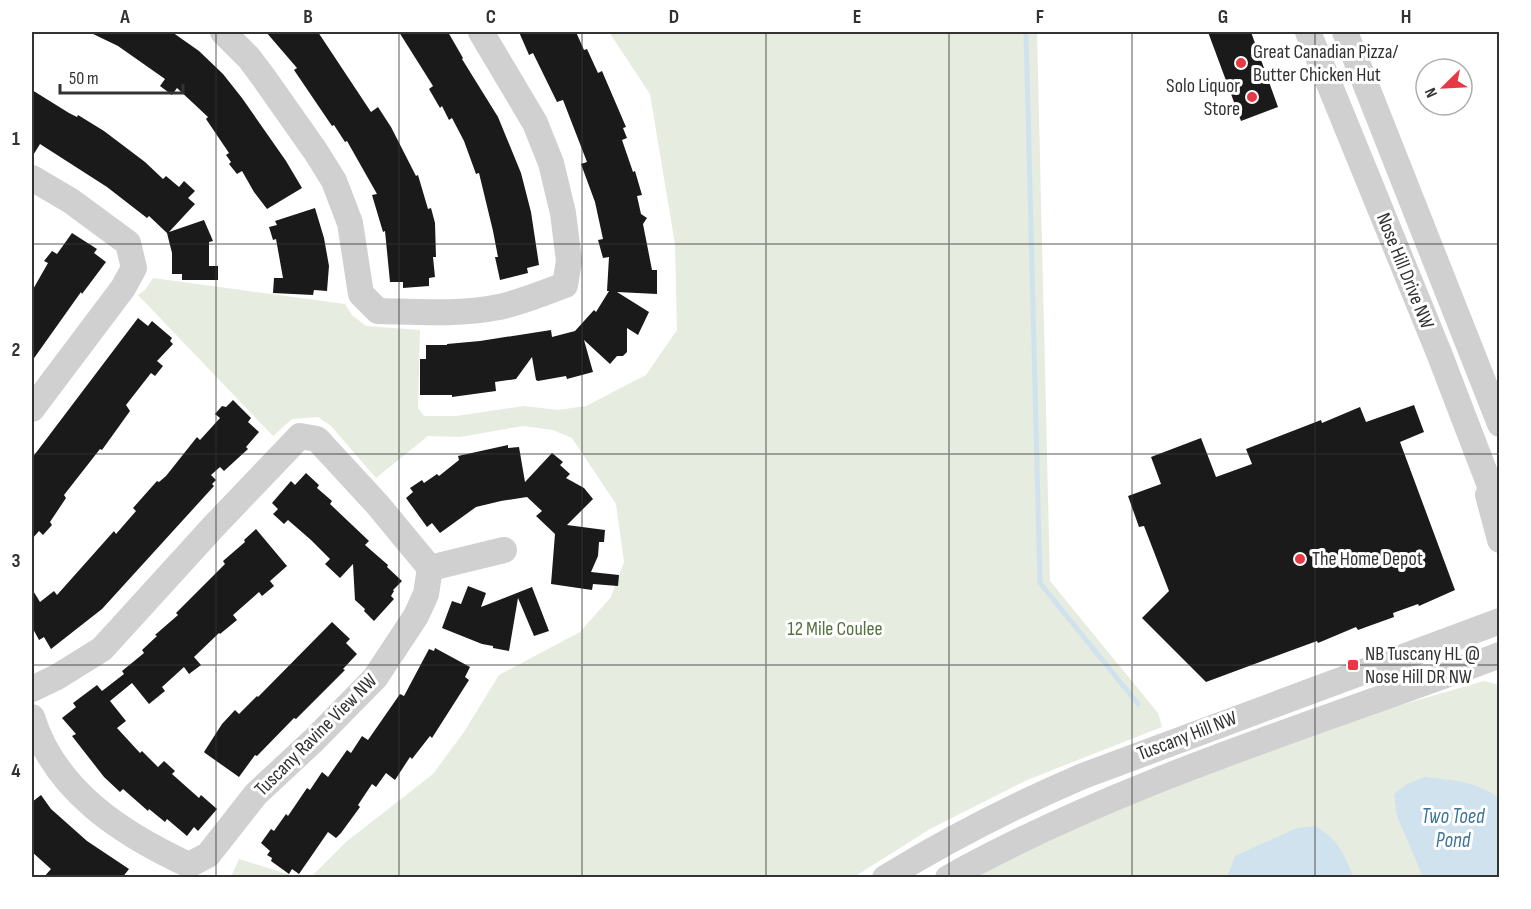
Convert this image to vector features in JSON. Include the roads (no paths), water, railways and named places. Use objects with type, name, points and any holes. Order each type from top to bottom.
[{"type":"street","points":[[223,32],[259,71],[334,181],[350,223],[361,294],[378,311],[433,313],[479,310],[519,302],[565,285],[568,269],[569,261],[558,188],[544,143],[525,104],[481,32]]},
{"type":"street","name":"Nose Hill Drive NW","points":[[1308,32],[1500,512]]},
{"type":"street","name":"Nose Hill Drive NW","points":[[1345,32],[1500,424]]},
{"type":"street","points":[[32,178],[71,201],[128,243],[134,268],[123,288],[32,409]]},
{"type":"street","points":[[32,688],[57,677],[102,649],[300,436],[317,439],[377,504],[430,568],[504,550]]},
{"type":"street","points":[[1474,443],[1500,540]]},
{"type":"street","name":"Tuscany Ravine View NW","points":[[32,717],[35,728],[61,775],[101,815],[153,849],[189,865],[208,855],[256,794],[314,740],[375,678],[416,616],[426,594],[430,568]]},
{"type":"street","points":[[1492,624],[1500,605]]},
{"type":"street","name":"Tuscany Hill NW","points":[[885,878],[930,850],[1029,799],[1083,776],[1492,624]]},
{"type":"street","name":"Tuscany Hill NW","points":[[948,878],[1009,845],[1100,803],[1500,655]]},
{"type":"street","points":[[1412,688],[1500,675]]},
{"type":"water","name":"Two Toed Pond","points":[[1425,777],[1472,784],[1499,798],[1499,877],[1423,877],[1397,816],[1394,794],[1407,784]]},
{"type":"water","points":[[1315,826],[1335,842],[1354,877],[1227,877],[1235,856],[1297,828]]},
{"type":"waterway","points":[[1026,32],[1040,583],[1138,704]]},
{"type":"place","name":"Great Canadian Pizza/ Butter Chicken Hut","points":[[1241,63]]},
{"type":"place","name":"Solo Liquor Store","points":[[1252,97]]},
{"type":"place","name":"The Home Depot","points":[[1300,559]]},
{"type":"place","name":"NB Tuscany HL @ Nose Hill DR NW","points":[[1353,665]]},
{"type":"park label","name":"12 Mile Coulee","points":[[835,629]]}]
